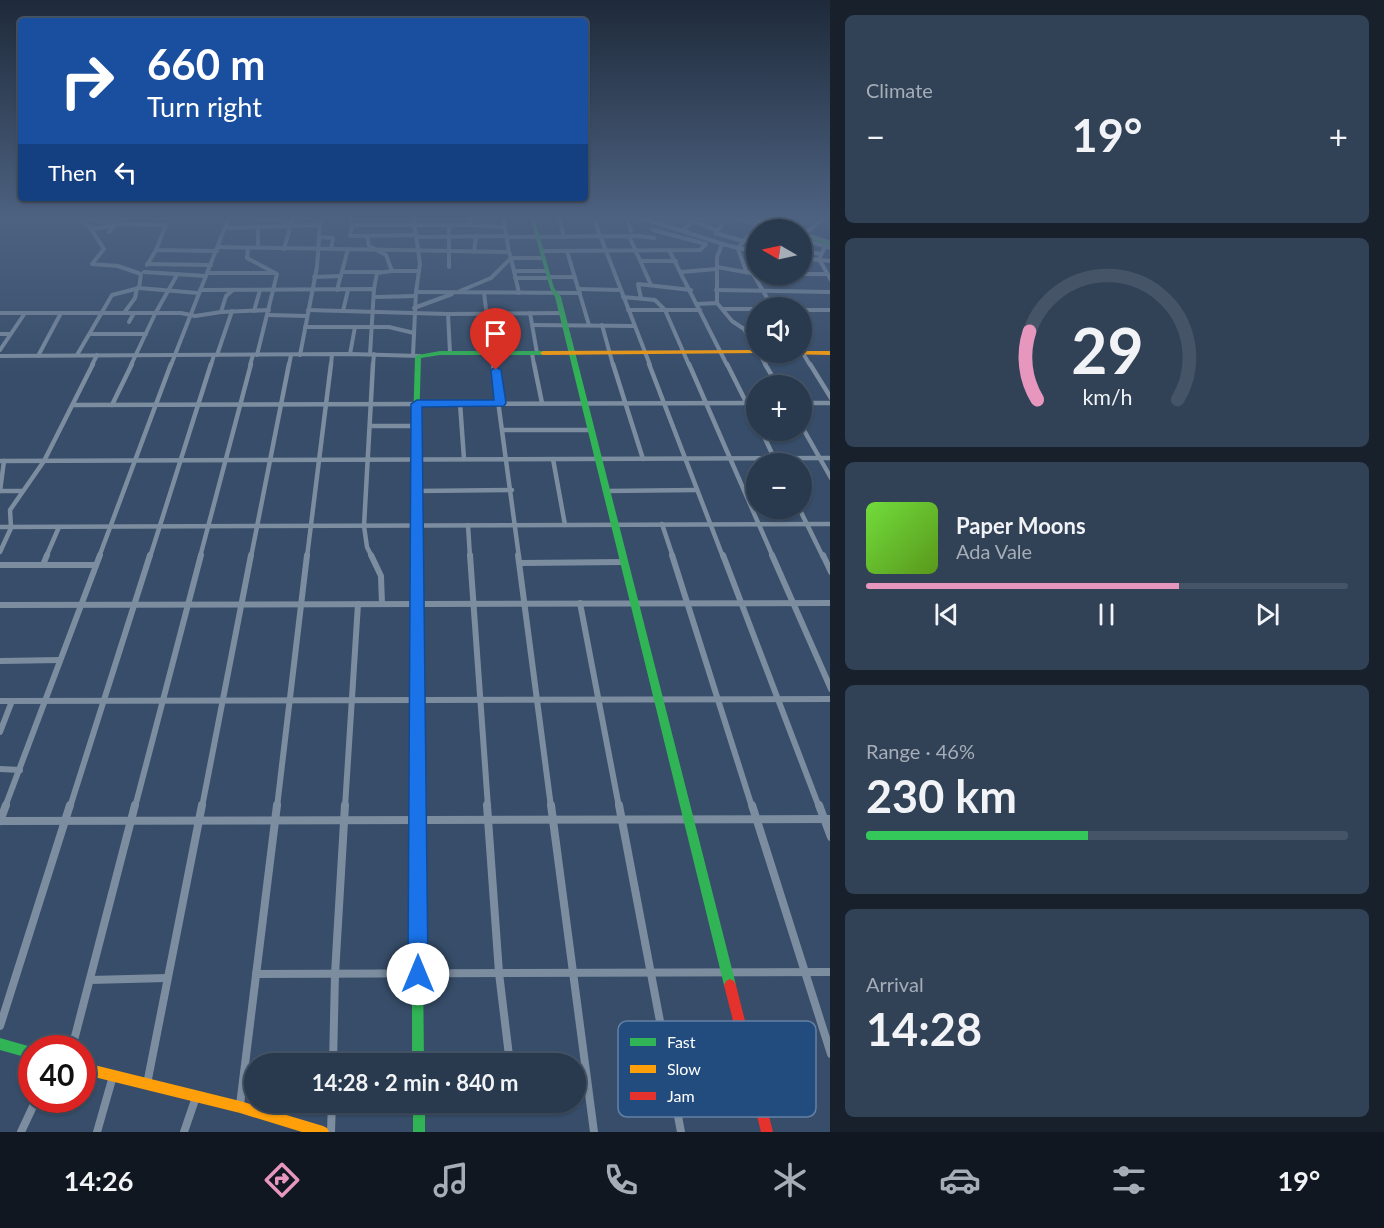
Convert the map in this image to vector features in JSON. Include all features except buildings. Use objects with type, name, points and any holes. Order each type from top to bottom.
[{"type":"street","points":[[132,270],[143,273],[177,275],[276,273]]},
{"type":"street","points":[[124,313],[135,298],[144,270]]},
{"type":"street","points":[[209,270],[189,316],[0,821],[827,819],[778,699],[612,270]]},
{"type":"street","points":[[270,270],[276,273]]},
{"type":"street","points":[[300,355],[315,270]]},
{"type":"street","points":[[337,290],[342,270]]},
{"type":"street","points":[[414,310],[438,302],[453,293],[480,285],[499,270]]},
{"type":"street","points":[[547,270],[562,313],[739,1021]]},
{"type":"street","points":[[573,270],[589,326]]},
{"type":"street","points":[[644,270],[651,285]]},
{"type":"street","points":[[74,405],[746,403],[681,272],[701,270]]},
{"type":"street","points":[[717,270],[717,303]]},
{"type":"street","points":[[735,270],[746,271]]},
{"type":"street","points":[[314,277],[419,271],[414,310],[417,359],[415,460],[418,1053]]},
{"type":"street","points":[[519,293],[514,271],[575,277]]},
{"type":"street","points":[[380,272],[376,275],[375,289],[364,526],[367,547],[381,576],[382,604]]},
{"type":"street","points":[[75,1035],[225,460],[268,313],[276,273]]},
{"type":"street","points":[[812,274],[828,274]]},
{"type":"street","points":[[112,405],[155,314],[177,275]]},
{"type":"street","points":[[515,278],[548,275]]},
{"type":"street","points":[[641,298],[638,285],[691,290]]},
{"type":"street","points":[[760,285],[767,297]]},
{"type":"street","points":[[655,300],[664,287]]},
{"type":"street","points":[[77,355],[114,294],[138,288],[199,291],[375,289]]},
{"type":"street","points":[[221,312],[226,296],[233,290]]},
{"type":"street","points":[[254,311],[260,290]]},
{"type":"street","points":[[343,311],[348,290]]},
{"type":"street","points":[[376,297],[416,294],[620,290]]},
{"type":"street","points":[[716,290],[830,291]]},
{"type":"street","points":[[484,293],[508,459],[594,1132]]},
{"type":"street","points":[[623,297],[655,300],[665,310],[830,687]]},
{"type":"street","points":[[697,304],[717,303],[732,321],[746,332]]},
{"type":"street","points":[[724,309],[746,309]]},
{"type":"street","points":[[0,313],[134,313],[189,316],[232,311],[308,313],[414,310],[448,314],[562,313]]},
{"type":"street","points":[[628,310],[700,310]]},
{"type":"street","points":[[812,310],[830,310]]},
{"type":"street","points":[[0,1026],[198,404],[232,311]]},
{"type":"street","points":[[0,350],[25,313]]},
{"type":"street","points":[[38,356],[62,313]]},
{"type":"street","points":[[129,322],[134,313]]},
{"type":"street","points":[[448,314],[450,353]]},
{"type":"street","points":[[504,314],[510,354]]},
{"type":"street","points":[[530,314],[542,403]]},
{"type":"street","points":[[532,325],[634,326]]},
{"type":"street","points":[[602,325],[643,459]]},
{"type":"street","points":[[305,327],[391,327],[414,333]]},
{"type":"street","points":[[350,354],[355,327]]},
{"type":"street","points":[[90,333],[146,333]]},
{"type":"street","points":[[0,334],[9,334]]},
{"type":"street","points":[[0,356],[372,354],[416,356],[450,353],[723,354],[746,352]]},
{"type":"street","points":[[812,352],[830,353]]},
{"type":"street","points":[[240,1107],[332,354]]},
{"type":"street","points":[[0,552],[11,528],[10,510],[44,460],[74,405],[97,355]]},
{"type":"street","points":[[147,1085],[291,355]]},
{"type":"street","points":[[809,363],[830,396]]},
{"type":"street","points":[[460,403],[464,459]]},
{"type":"street","points":[[812,403],[830,403]]},
{"type":"street","points":[[370,426],[416,426]]},
{"type":"street","points":[[504,430],[591,430]]},
{"type":"street","points":[[810,441],[830,476]]},
{"type":"street","points":[[812,458],[830,458]]},
{"type":"street","points":[[553,459],[565,525]]},
{"type":"street","points":[[22,491],[0,491],[2,461],[746,460]]},
{"type":"street","points":[[416,491],[512,490]]},
{"type":"street","points":[[605,491],[697,490]]},
{"type":"street","points":[[804,519],[830,570]]},
{"type":"street","points":[[0,527],[830,524]]},
{"type":"street","points":[[468,525],[499,973],[509,1053]]},
{"type":"street","points":[[662,525],[830,1051]]},
{"type":"street","points":[[43,565],[59,526]]},
{"type":"street","points":[[521,562],[624,561]]},
{"type":"street","points":[[0,565],[96,565]]},
{"type":"street","points":[[580,603],[660,1021]]},
{"type":"street","points":[[0,605],[830,603]]},
{"type":"street","points":[[333,1053],[335,974],[358,604]]},
{"type":"street","points":[[0,661],[60,660]]},
{"type":"street","points":[[0,701],[830,699]]},
{"type":"street","points":[[0,732],[12,701]]},
{"type":"street","points":[[0,769],[20,770]]},
{"type":"street","points":[[256,974],[830,972]]},
{"type":"street","points":[[90,980],[167,978]]},
{"type":"street","points":[[0,1044],[18,1049]]},
{"type":"street","points":[[96,1072],[240,1107],[324,1132]]},
{"type":"street","points":[[97,1132],[113,1076]]},
{"type":"street","points":[[184,1132],[196,1097]]},
{"type":"street","points":[[21,1132],[30,1113]]},
{"type":"street","points":[[331,1132],[332,1113]]},
{"type":"street","points":[[419,1113],[419,1132]]},
{"type":"street","points":[[678,1117],[681,1132]]},
{"type":"street","points":[[763,1117],[767,1132]]},
{"type":"traffic: fast","points":[[547,270],[552,288],[558,297],[730,985]]},
{"type":"traffic: fast","points":[[418,1053],[415,460],[418,357],[440,353],[543,353]]},
{"type":"traffic: fast","points":[[0,1044],[18,1049]]},
{"type":"traffic: fast","points":[[419,1113],[419,1132]]},
{"type":"traffic: slow","points":[[543,353],[746,352]]},
{"type":"traffic: slow","points":[[812,353],[830,353]]},
{"type":"traffic: slow","points":[[96,1071],[240,1107],[323,1132]]},
{"type":"traffic: jam","points":[[730,985],[739,1021]]},
{"type":"traffic: jam","points":[[763,1117],[767,1132]]},
{"type":"route","points":[[418,974],[415,460],[417,404],[500,403],[496,370]]}]
